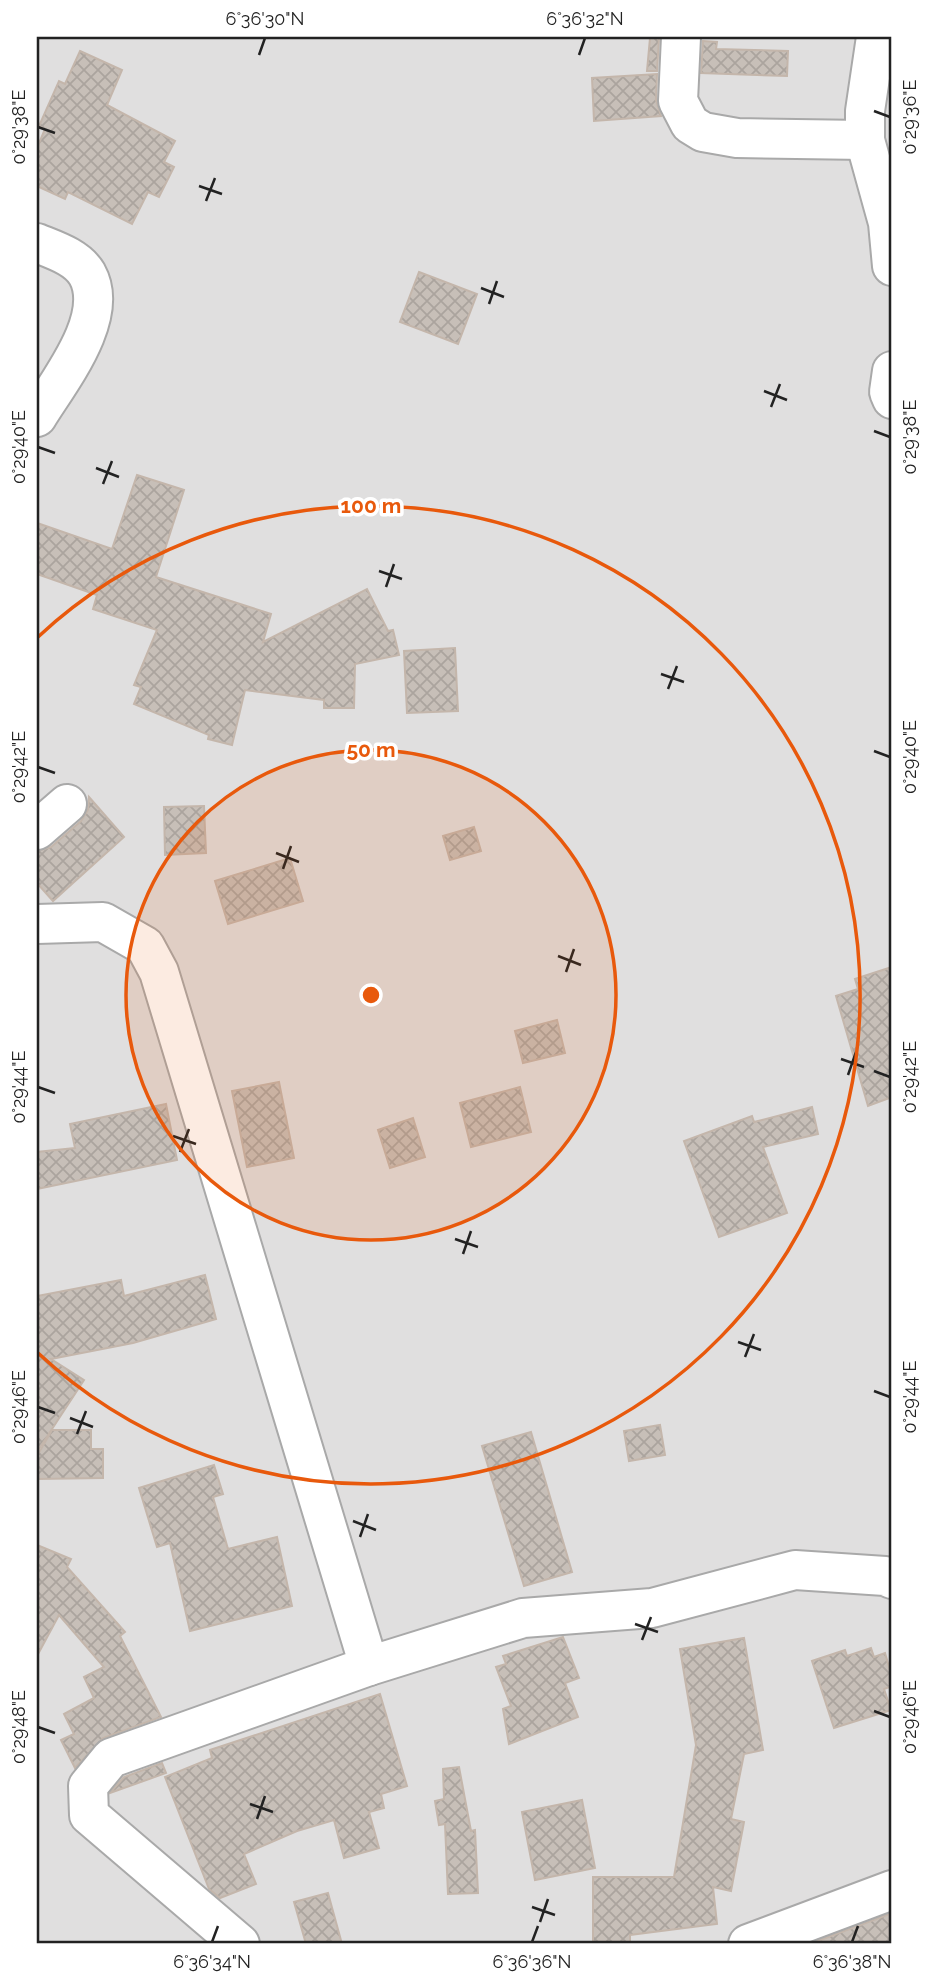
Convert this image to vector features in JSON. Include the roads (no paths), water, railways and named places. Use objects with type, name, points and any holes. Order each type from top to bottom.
[{"type":"street","points":[[681,37],[678,101],[690,124],[703,132],[737,138],[865,140]]},
{"type":"street","points":[[876,37],[865,111],[865,140],[888,223],[892,266]]},
{"type":"street","points":[[37,243],[69,257],[86,273],[92,291],[89,332],[37,417]]},
{"type":"street","points":[[892,371],[889,392],[892,399]]},
{"type":"street","points":[[37,830],[66,804]]},
{"type":"street","points":[[37,924],[103,922],[145,946],[159,972],[369,1666]]},
{"type":"street","points":[[240,1944],[89,1815],[88,1786],[111,1758],[369,1666],[523,1618],[652,1608],[795,1570],[885,1576],[892,1579]]},
{"type":"street","points":[[748,1944],[892,1890]]}]
